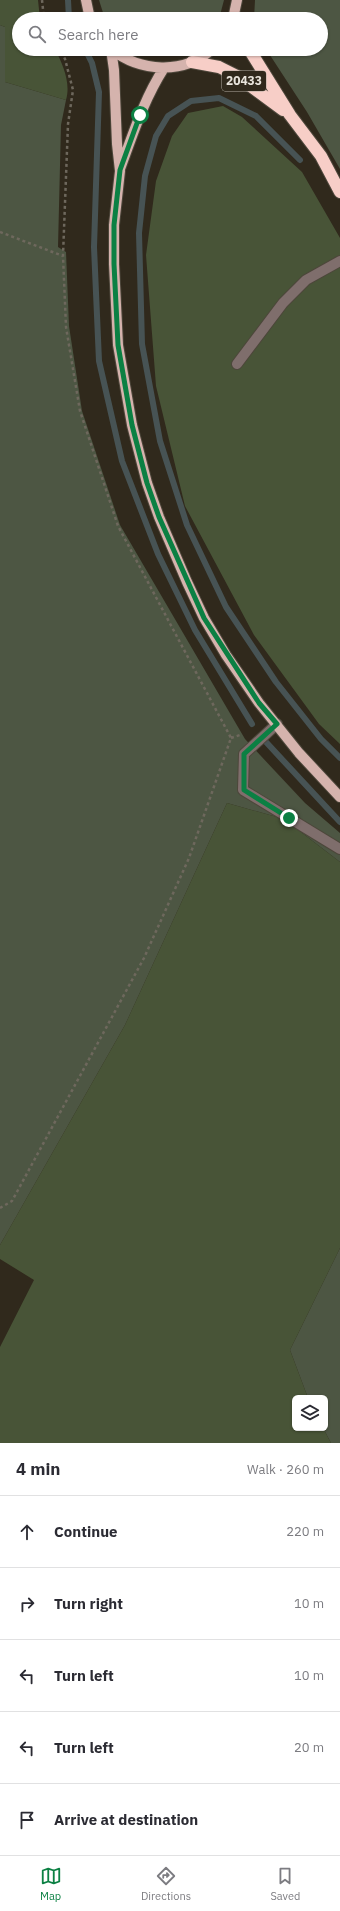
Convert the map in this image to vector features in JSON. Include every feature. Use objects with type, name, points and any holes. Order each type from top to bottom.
[{"type":"highway","name":"20433","points":[[253,56],[290,115],[321,156],[340,192]]},
{"type":"highway","name":"20433","points":[[192,62],[219,67],[237,76],[290,115]]},
{"type":"main road","points":[[86,0],[89,12]]},
{"type":"main road","points":[[235,12],[238,0]]},
{"type":"main road","points":[[112,56],[120,170],[114,225],[114,264],[118,345],[132,425],[147,483],[159,517],[204,618],[259,703],[299,753],[340,797]]},
{"type":"main road","points":[[122,56],[132,62],[148,67],[164,68],[192,62],[201,56]]},
{"type":"main road","points":[[120,170],[140,115],[154,83],[164,68]]},
{"type":"lane","points":[[237,364],[283,303],[301,284],[340,262]]},
{"type":"lane","points":[[277,724],[244,754],[244,790],[340,849]]},
{"type":"path","points":[[42,0],[43,12]]},
{"type":"path","points":[[0,1208],[12,1200],[144,958],[189,858],[231,738],[118,526],[80,411],[66,327],[63,256],[68,124],[73,90],[64,56]]},
{"type":"path","points":[[0,232],[63,256]]},
{"type":"green space","points":[[0,0],[38,0],[39,12],[12,12],[12,56],[58,56],[67,81],[68,87],[66,100],[5,82],[5,27],[0,25]]},
{"type":"green space","points":[[99,0],[224,0],[221,12],[103,12]]},
{"type":"green space","points":[[255,0],[340,0],[340,169],[307,112],[271,56],[328,56],[328,12],[254,12]]},
{"type":"green space","points":[[0,25],[5,27],[5,82],[66,100],[61,125],[58,247],[66,252],[69,326],[82,411],[120,525],[245,739],[305,803],[340,833],[340,862],[284,819],[227,803],[125,1025],[0,1245]]},
{"type":"green space","points":[[223,106],[242,117],[302,172],[340,238],[340,744],[319,724],[254,635],[185,506],[156,386],[146,255],[156,181],[172,136],[188,113]]},
{"type":"green space","points":[[227,803],[284,819],[340,862],[340,1248],[290,1350],[307,1395],[292,1395],[292,1431],[325,1431],[331,1443],[0,1443],[0,1347],[34,1280],[0,1259],[0,1245],[125,1025]]},
{"type":"green space","points":[[340,1248],[340,1443],[331,1443],[325,1431],[328,1431],[328,1395],[307,1395],[290,1350]]},
{"type":"waterway","points":[[68,0],[69,12]]},
{"type":"waterway","points":[[88,56],[92,63],[99,92],[94,247],[99,361],[122,461],[158,554],[195,630],[252,724]]},
{"type":"waterway","points":[[300,160],[256,116],[219,98],[191,101],[168,116],[156,136],[145,176],[139,233],[142,344],[160,441],[187,525],[226,607],[276,682],[321,739],[340,758]]},
{"type":"waterway","points":[[266,742],[340,822]]},
{"type":"route","points":[[140,115],[120,170],[114,225],[114,264],[118,345],[132,425],[147,483],[159,517],[204,618],[226,655],[259,703],[277,724],[244,754],[244,790],[289,818]]}]
